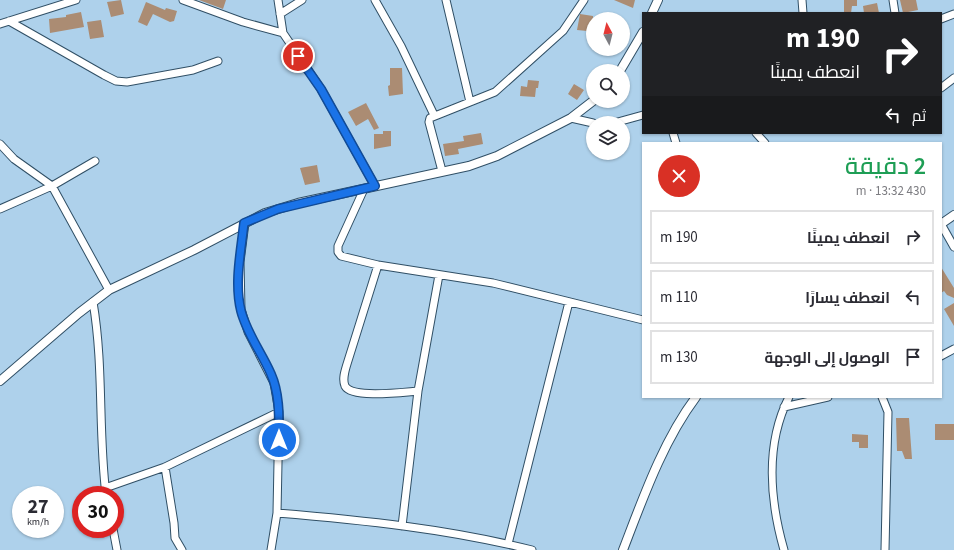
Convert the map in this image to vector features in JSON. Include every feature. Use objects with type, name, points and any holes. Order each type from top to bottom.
[{"type":"street","points":[[0,24],[76,0]]},
{"type":"street","points":[[183,0],[243,22],[283,33]]},
{"type":"street","points":[[278,0],[283,33],[321,89],[375,186]]},
{"type":"street","points":[[280,14],[302,0]]},
{"type":"street","points":[[375,0],[401,46],[434,115]]},
{"type":"street","points":[[446,0],[470,102]]},
{"type":"street","points":[[442,172],[429,122],[430,118],[434,115],[495,92],[563,31],[584,0]]},
{"type":"street","points":[[652,12],[658,0]]},
{"type":"street","points":[[802,0],[803,12]]},
{"type":"street","points":[[893,0],[895,12]]},
{"type":"street","points":[[942,19],[954,14]]},
{"type":"street","points":[[10,21],[116,81],[127,82],[193,70],[218,61]]},
{"type":"street","points":[[624,64],[642,34]]},
{"type":"street","points":[[942,87],[954,78]]},
{"type":"street","points":[[0,381],[109,290],[194,250],[244,223],[278,209],[469,166],[497,156],[571,118],[586,106]]},
{"type":"street","points":[[630,119],[642,115]]},
{"type":"street","points":[[571,118],[586,121]]},
{"type":"street","points":[[757,134],[764,142]]},
{"type":"street","points":[[0,144],[14,159],[52,186],[109,290]]},
{"type":"street","points":[[0,209],[52,186],[95,161]]},
{"type":"street","points":[[364,189],[338,246],[338,252],[344,257],[378,265],[493,283],[642,320]]},
{"type":"street","points":[[942,223],[954,215]]},
{"type":"street","points":[[244,223],[240,262],[241,309],[248,332],[274,383],[278,412],[277,513],[271,550]]},
{"type":"street","points":[[942,226],[954,248]]},
{"type":"street","points":[[378,265],[346,364],[344,379],[345,385],[348,390],[361,394],[418,392]]},
{"type":"street","points":[[402,526],[418,392],[439,275]]},
{"type":"street","points":[[93,302],[100,362],[102,446],[106,486]]},
{"type":"street","points":[[508,544],[569,302]]},
{"type":"street","points":[[942,355],[954,349]]},
{"type":"street","points":[[623,550],[646,492],[679,423],[695,398]]},
{"type":"street","points":[[784,550],[776,522],[771,469],[776,438],[784,407],[788,398]]},
{"type":"street","points":[[784,407],[824,398]]},
{"type":"street","points":[[882,398],[888,412],[885,550]]},
{"type":"street","points":[[118,486],[164,467],[278,412]]},
{"type":"street","points":[[164,467],[174,523],[175,538],[182,550]]},
{"type":"street","points":[[277,513],[402,526],[508,544],[532,550]]},
{"type":"street","points":[[114,538],[117,550]]},
{"type":"building","points":[[121,0],[124,14],[111,17],[107,2]]},
{"type":"building","points":[[199,0],[226,0],[223,9]]},
{"type":"building","points":[[614,0],[635,0],[633,8]]},
{"type":"building","points":[[844,0],[857,0],[857,6],[852,6],[851,12],[844,12]]},
{"type":"building","points":[[900,0],[916,0],[918,10],[903,12]]},
{"type":"building","points":[[146,2],[165,10],[166,8],[177,11],[174,21],[170,22],[153,14],[147,26],[138,22]]},
{"type":"building","points":[[877,3],[879,12],[864,12],[863,6]]},
{"type":"building","points":[[81,12],[84,27],[50,33],[49,19],[66,17],[66,15]]},
{"type":"building","points":[[580,14],[586,15],[586,31],[577,30]]},
{"type":"building","points":[[101,20],[104,37],[90,39],[87,22]]},
{"type":"building","points":[[390,68],[402,68],[403,94],[389,96],[388,86],[390,85]]},
{"type":"building","points":[[528,80],[539,81],[538,88],[536,88],[535,97],[520,96],[521,86],[527,87]]},
{"type":"building","points":[[574,84],[584,90],[577,100],[568,94]]},
{"type":"building","points":[[366,103],[379,128],[374,130],[368,119],[356,126],[348,112]]},
{"type":"building","points":[[383,131],[391,131],[391,146],[374,149],[374,134],[383,134]]},
{"type":"building","points":[[481,133],[483,144],[458,149],[459,154],[445,156],[443,144],[464,141],[463,136]]},
{"type":"building","points":[[317,165],[320,182],[305,185],[300,168]]},
{"type":"building","points":[[942,269],[954,288],[954,298],[947,295],[944,291],[942,292]]},
{"type":"building","points":[[954,303],[954,326],[944,309]]},
{"type":"building","points":[[896,418],[909,418],[912,459],[905,459],[902,451],[897,451]]},
{"type":"building","points":[[935,424],[954,424],[954,440],[935,440]]},
{"type":"building","points":[[852,434],[868,435],[868,448],[859,448],[859,442],[852,442]]},
{"type":"route","points":[[279,440],[276,388],[271,374],[248,332],[239,301],[240,262],[244,223],[265,213],[278,209],[375,186],[321,89],[298,56]]}]
